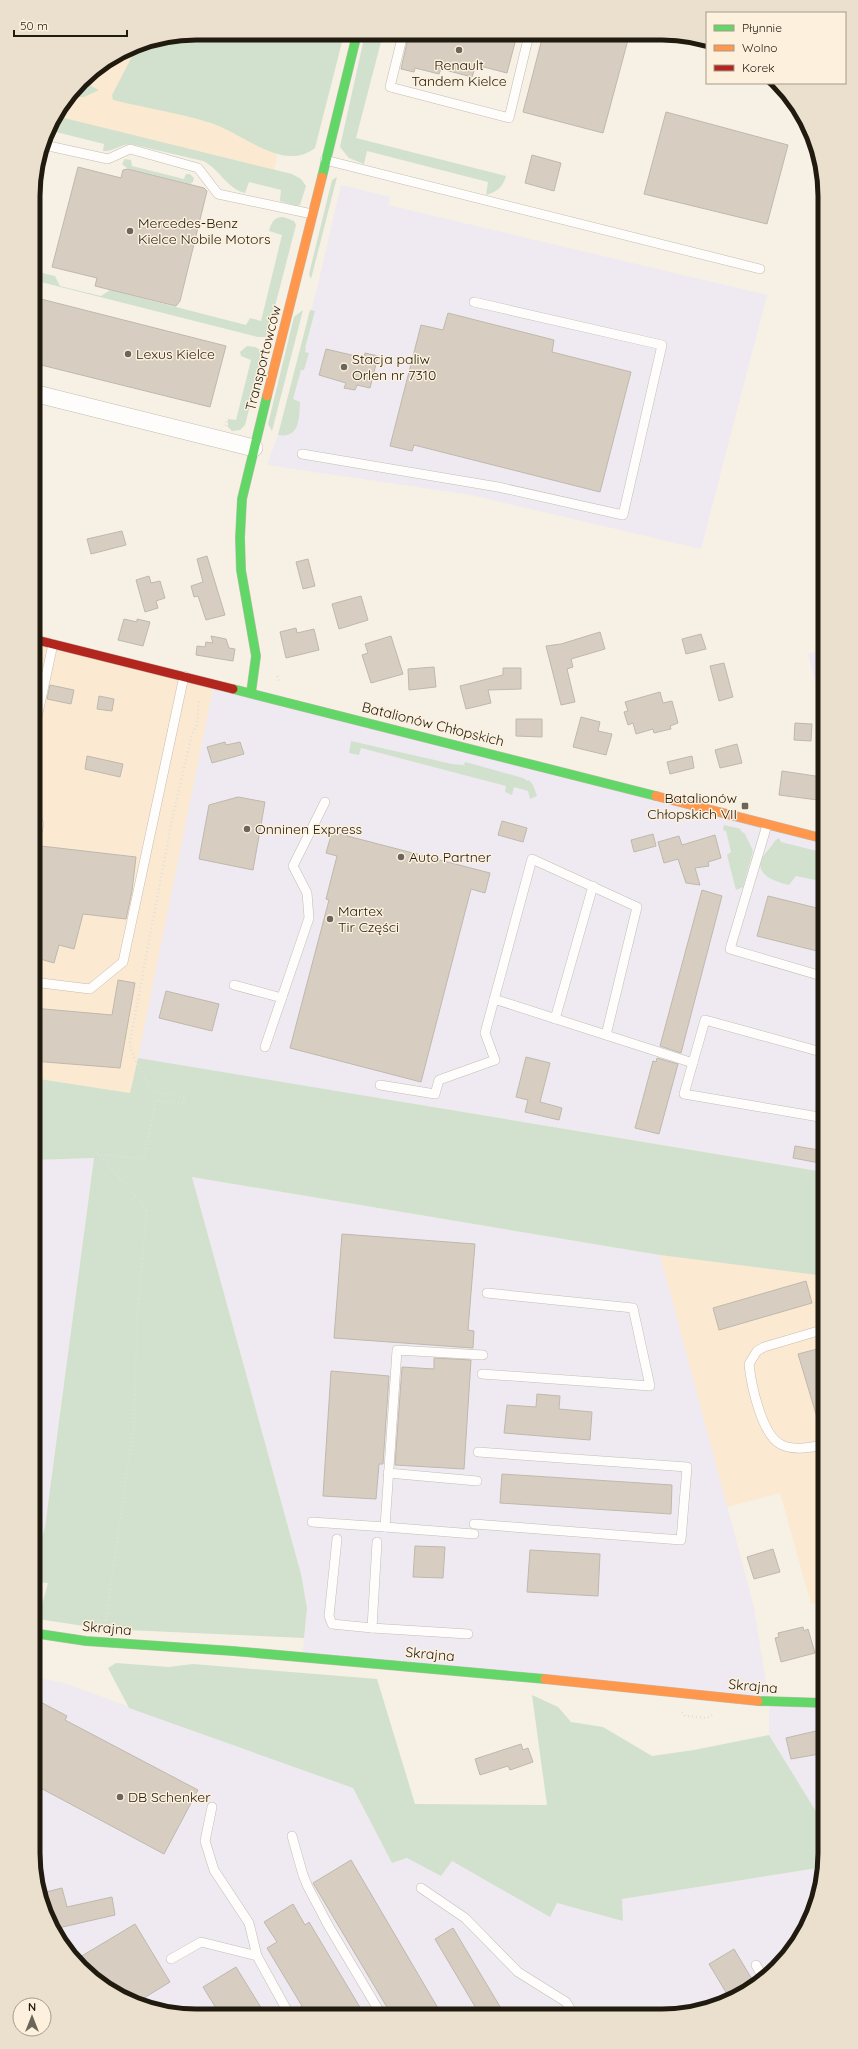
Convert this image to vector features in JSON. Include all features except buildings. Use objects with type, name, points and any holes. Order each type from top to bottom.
[{"type":"street","name":"Transportowców","points":[[251,693],[256,656],[241,570],[240,538],[242,499],[355,40]]},
{"type":"street","points":[[40,394],[254,448]]},
{"type":"street","name":"Batalionów Chłopskich","points":[[40,641],[818,836]]},
{"type":"street","name":"Skrajna","points":[[40,1634],[102,1642],[233,1650],[466,1671],[769,1702],[818,1703]]},
{"type":"lane","points":[[402,40],[390,87],[508,118],[528,40]]},
{"type":"lane","points":[[48,146],[108,159],[130,149],[198,168],[218,194],[312,214]]},
{"type":"lane","points":[[325,160],[760,269]]},
{"type":"lane","points":[[302,454],[498,486],[623,515],[662,345],[474,302]]},
{"type":"lane","points":[[40,704],[53,644]]},
{"type":"lane","points":[[40,983],[90,989],[123,962],[184,676]]},
{"type":"lane","points":[[265,1047],[309,918],[307,893],[293,866],[325,802]]},
{"type":"lane","points":[[767,824],[730,948],[818,975]]},
{"type":"lane","points":[[380,1085],[434,1094],[439,1080],[495,1060],[485,1033],[532,859],[637,907],[606,1035]]},
{"type":"lane","points":[[555,1019],[593,886]]},
{"type":"lane","points":[[234,985],[282,998]]},
{"type":"lane","points":[[494,999],[693,1063]]},
{"type":"lane","points":[[818,1051],[705,1020],[684,1094],[818,1117]]},
{"type":"lane","points":[[482,1374],[650,1386],[633,1308],[487,1293]]},
{"type":"lane","points":[[818,1331],[764,1347],[758,1351],[749,1364],[764,1424],[770,1436],[781,1445],[790,1448],[818,1446]]},
{"type":"lane","points":[[385,1528],[397,1350],[483,1356]]},
{"type":"lane","points":[[474,1524],[681,1540],[687,1467],[478,1452]]},
{"type":"lane","points":[[388,1473],[477,1481]]},
{"type":"lane","points":[[312,1522],[474,1534]]},
{"type":"lane","points":[[337,1539],[329,1616],[332,1624],[468,1634]]},
{"type":"lane","points":[[372,1628],[377,1542]]},
{"type":"lane","points":[[212,1807],[205,1841],[214,1870],[249,1923],[256,1956],[286,2009]]},
{"type":"lane","points":[[292,1836],[303,1876],[308,1887],[328,1925],[378,2009]]},
{"type":"lane","points":[[421,1888],[465,1918],[518,1972],[566,2002],[570,2009]]},
{"type":"lane","points":[[171,1959],[202,1942],[256,1956]]},
{"type":"lane","points":[[756,1966],[761,1974]]},
{"type":"path","points":[[102,1642],[134,1424],[137,1318],[147,1209],[98,1154],[143,1159],[156,1100],[183,1104],[184,1097],[149,1091],[148,1082],[134,1056],[130,1042],[172,819],[190,741],[197,725],[199,699],[203,682]]},
{"type":"shaded area","points":[[151,46],[284,129],[272,177],[57,125],[72,101],[101,72],[127,56]]},
{"type":"shaded area","points":[[341,185],[390,197],[388,205],[767,295],[701,549],[471,495],[267,465],[278,435],[318,284]]},
{"type":"shaded area","points":[[40,641],[214,684],[131,1093],[40,1079]]},
{"type":"shaded area","points":[[818,651],[818,691],[808,654]]},
{"type":"shaded area","points":[[214,684],[818,837],[818,1171],[138,1058]]},
{"type":"shaded area","points":[[94,1158],[45,1527],[40,1544],[40,1160]]},
{"type":"shaded area","points":[[192,1177],[660,1255],[754,1607],[769,1702],[302,1657],[307,1608],[301,1574]]},
{"type":"shaded area","points":[[660,1255],[818,1275],[818,1602],[811,1604],[780,1493],[727,1507]]},
{"type":"shaded area","points":[[40,1678],[64,1683],[353,1788],[392,1863],[407,1858],[441,1876],[452,1861],[550,1916],[557,1903],[623,1921],[622,1899],[818,1868],[813,1894],[806,1913],[792,1940],[779,1956],[757,1977],[731,1993],[703,2004],[683,2008],[185,2009],[146,2001],[109,1983],[79,1956],[66,1940],[56,1922],[45,1894],[40,1864]]},
{"type":"shaded area","points":[[769,1702],[818,1703],[818,1815],[769,1735]]},
{"type":"green space","points":[[185,40],[342,40],[315,148],[303,155],[290,156],[276,154],[211,123],[175,113],[113,100],[112,95],[134,53],[155,45]]},
{"type":"green space","points":[[364,40],[381,40],[356,138],[506,176],[499,188],[486,195],[488,182],[367,151],[364,164],[349,158],[340,147]]},
{"type":"green space","points":[[96,77],[91,86],[99,90],[84,97],[76,97]]},
{"type":"green space","points":[[61,117],[292,174],[301,179],[306,186],[300,205],[297,206],[280,201],[281,190],[249,182],[245,193],[238,191],[209,164],[203,161],[131,144],[103,151],[104,144],[54,132]]},
{"type":"green space","points":[[125,159],[131,160],[132,166],[184,179],[186,174],[190,174],[194,178],[193,182],[190,184],[127,168],[122,164]]},
{"type":"green space","points":[[337,177],[311,279],[309,274],[332,180]]},
{"type":"green space","points":[[283,217],[294,221],[296,225],[267,337],[258,337],[40,282],[40,273],[55,276],[60,286],[101,296],[110,290],[246,325],[250,318],[261,321],[282,235],[269,231],[273,221],[277,218]]},
{"type":"green space","points":[[303,310],[272,431],[268,424],[294,317]]},
{"type":"green space","points":[[310,310],[315,311],[305,348],[305,352],[309,353],[304,370],[301,370],[293,399],[300,402],[299,420],[295,430],[291,434],[278,435]]},
{"type":"green space","points":[[247,346],[255,347],[264,352],[245,425],[240,430],[232,431],[228,427],[228,419],[236,420],[251,360],[241,356],[240,352]]},
{"type":"green space","points":[[351,741],[452,764],[464,765],[465,762],[523,778],[528,781],[529,780],[533,785],[537,796],[530,799],[528,791],[514,787],[512,795],[505,792],[506,786],[361,748],[359,755],[349,753]]},
{"type":"green space","points":[[724,825],[741,829],[740,830],[745,834],[753,851],[743,887],[736,890],[727,855],[731,852],[726,831],[723,830]]},
{"type":"green space","points":[[779,838],[781,842],[818,851],[818,881],[796,876],[789,885],[774,880],[764,873],[761,869],[760,863]]},
{"type":"green space","points":[[138,1058],[818,1171],[818,1275],[660,1255],[192,1177],[301,1574],[307,1608],[304,1638],[104,1629],[40,1619],[40,1612],[48,1583],[40,1582],[40,1544],[45,1527],[94,1158],[40,1160],[40,1079],[130,1093]]},
{"type":"green space","points":[[116,1663],[169,1667],[193,1664],[377,1679],[415,1804],[547,1805],[532,1695],[558,1707],[571,1722],[603,1727],[652,1756],[694,1750],[769,1735],[818,1815],[818,1868],[622,1899],[623,1921],[557,1903],[550,1917],[452,1861],[441,1876],[407,1858],[392,1863],[353,1788],[129,1708],[108,1668]]},
{"type":"traffic: fast","points":[[322,177],[356,40]]},
{"type":"traffic: fast","points":[[251,693],[256,656],[241,570],[240,538],[242,499],[267,396]]},
{"type":"traffic: fast","points":[[233,689],[656,796]]},
{"type":"traffic: fast","points":[[40,1634],[86,1641],[233,1651],[545,1679]]},
{"type":"traffic: fast","points":[[758,1701],[818,1703]]},
{"type":"traffic: slow","points":[[267,396],[322,177]]},
{"type":"traffic: slow","points":[[656,796],[818,837]]},
{"type":"traffic: slow","points":[[545,1679],[758,1701]]},
{"type":"traffic: jam","points":[[40,641],[233,689]]},
{"type":"place","name":"Renault Tandem Kielce","points":[[459,50]]},
{"type":"place","name":"Mercedes-Benz Kielce Nobile Motors","points":[[130,231]]},
{"type":"place","name":"Lexus Kielce","points":[[128,354]]},
{"type":"place","name":"Stacja paliw Orlen nr 7310","points":[[344,367]]},
{"type":"place","name":"Batalionów Chłopskich VII","points":[[745,806]]},
{"type":"place","name":"Onninen Express","points":[[247,829]]},
{"type":"place","name":"Auto Partner","points":[[401,857]]},
{"type":"place","name":"Martex Tir Części","points":[[330,919]]},
{"type":"place","name":"DB Schenker","points":[[120,1797]]}]
